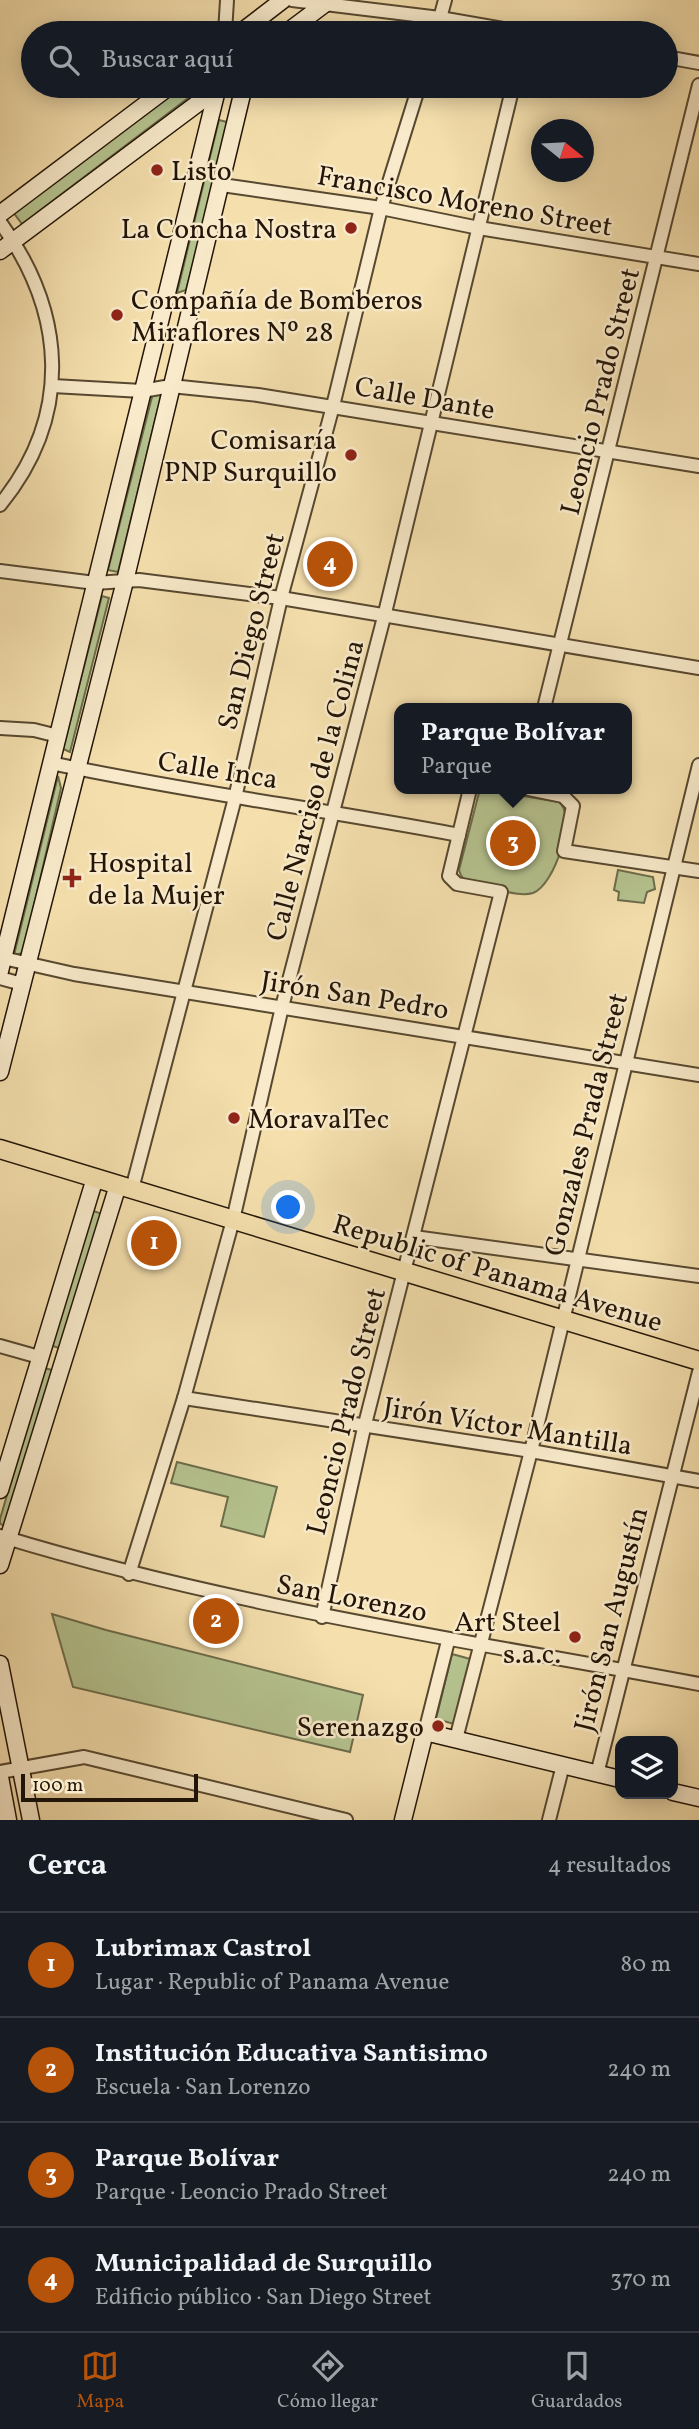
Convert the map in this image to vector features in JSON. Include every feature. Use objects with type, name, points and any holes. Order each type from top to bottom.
[{"type":"main road","name":"Republic of Panama Avenue","points":[[0,1149],[699,1361]]},
{"type":"street","points":[[226,21],[227,0]]},
{"type":"street","points":[[256,21],[282,0]]},
{"type":"street","points":[[292,0],[328,2],[457,21]]},
{"type":"street","points":[[439,21],[445,0]]},
{"type":"street","points":[[302,21],[328,2]]},
{"type":"street","points":[[260,21],[263,16]]},
{"type":"street","points":[[678,59],[699,63]]},
{"type":"street","name":"Leoncio Prado Street","points":[[545,703],[699,85]]},
{"type":"street","points":[[0,214],[154,98]]},
{"type":"street","points":[[0,251],[204,98]]},
{"type":"street","points":[[2,964],[216,98]]},
{"type":"street","points":[[0,1072],[75,768],[125,581],[241,98]]},
{"type":"street","name":"San Diego Street","points":[[125,1187],[184,992],[235,798],[281,598],[333,406],[381,208],[415,98]]},
{"type":"street","name":"Calle Narciso de la Colina","points":[[129,1574],[184,1398],[233,1220],[282,1007],[433,424],[510,98]]},
{"type":"street","points":[[191,107],[204,115],[209,125]]},
{"type":"street","name":"Francisco Moreno Street","points":[[222,185],[381,208],[480,228],[699,264]]},
{"type":"street","points":[[0,222],[28,262],[48,318],[53,386],[34,450],[24,472],[0,505]]},
{"type":"street","points":[[164,307],[190,308]]},
{"type":"street","name":"Calle Dante","points":[[53,386],[142,391],[170,386],[333,406],[699,466]]},
{"type":"street","points":[[0,571],[95,583],[139,580],[281,598],[699,668]]},
{"type":"street","points":[[0,577],[18,575]]},
{"type":"street","points":[[0,728],[34,730],[58,736]]},
{"type":"street","name":"Calle Inca","points":[[51,763],[235,798],[332,811],[459,835]]},
{"type":"street","name":"Gonzales Prada Street","points":[[456,1739],[531,1451],[699,765]]},
{"type":"street","points":[[459,835],[469,794]]},
{"type":"street","points":[[553,794],[563,796],[571,802],[574,811],[564,851],[699,871]]},
{"type":"street","name":"Leoncio Prado Street","points":[[322,1617],[364,1428],[414,1237],[462,1036],[501,892],[451,880],[449,876],[459,835]]},
{"type":"street","name":"Jirón San Pedro","points":[[2,964],[26,963],[184,992],[699,1075]]},
{"type":"street","points":[[0,978],[22,984]]},
{"type":"street","points":[[0,1490],[95,1178]]},
{"type":"street","points":[[0,1565],[4,1537],[125,1187]]},
{"type":"street","points":[[414,1237],[699,1276]]},
{"type":"street","points":[[0,1346],[39,1357]]},
{"type":"street","name":"Jirón San Augustín","points":[[597,1774],[699,1372]]},
{"type":"street","name":"Jirón Víctor Mantilla","points":[[184,1398],[364,1428],[531,1451],[699,1481]]},
{"type":"street","name":"San Lorenzo","points":[[4,1537],[129,1574],[322,1617],[699,1684]]},
{"type":"street","points":[[403,1820],[448,1641]]},
{"type":"street","points":[[0,1664],[31,1820]]},
{"type":"street","points":[[425,1732],[615,1778]]},
{"type":"street","points":[[8,1820],[0,1774],[20,1767],[84,1756],[346,1820]]},
{"type":"street","points":[[549,1820],[563,1765]]},
{"type":"street","points":[[678,1793],[699,1798]]},
{"type":"green space","points":[[164,98],[188,98],[22,224],[13,212]]},
{"type":"green space","points":[[219,120],[231,123],[186,290],[177,293]]},
{"type":"green space","points":[[162,392],[118,572],[108,570],[153,393]]},
{"type":"green space","points":[[102,596],[109,598],[70,752],[63,749]]},
{"type":"green space","points":[[58,776],[61,788],[23,953],[14,955]]},
{"type":"green space","points":[[479,794],[510,794],[559,802],[564,809],[566,821],[556,864],[549,877],[533,893],[517,894],[474,885],[463,879],[459,870]]},
{"type":"green space","points":[[618,870],[653,877],[655,889],[647,892],[644,903],[618,900],[619,892],[614,890]]},
{"type":"green space","points":[[91,1210],[102,1214],[62,1349],[50,1345]]},
{"type":"green space","points":[[44,1368],[56,1371],[9,1527],[0,1524],[0,1519]]},
{"type":"green space","points":[[177,1462],[277,1487],[264,1537],[221,1526],[228,1497],[171,1483]]},
{"type":"green space","points":[[52,1614],[363,1695],[350,1752],[73,1687]]},
{"type":"green space","points":[[452,1654],[474,1660],[458,1725],[436,1719]]},
{"type":"place","name":"Listo","points":[[157,170]]},
{"type":"place","name":"La Concha Nostra","points":[[351,228]]},
{"type":"place","name":"Compañía de Bomberos Miraflores Nº 28","points":[[117,315]]},
{"type":"place","name":"Comisaría PNP Surquillo","points":[[351,455]]},
{"type":"place","name":"Municipalidad de Surquillo","points":[[330,564]]},
{"type":"place","name":"Parque Bolívar","points":[[513,843]]},
{"type":"place","name":"Hospital de la Mujer","points":[[72,878]]},
{"type":"place","name":"MoravalTec","points":[[234,1118]]},
{"type":"place","name":"Lubrimax Castrol","points":[[154,1243]]},
{"type":"place","name":"Institución Educativa Santisimo","points":[[216,1621]]},
{"type":"place","name":"Art Steel s.a.c.","points":[[575,1637]]},
{"type":"place","name":"Serenazgo","points":[[438,1726]]}]
